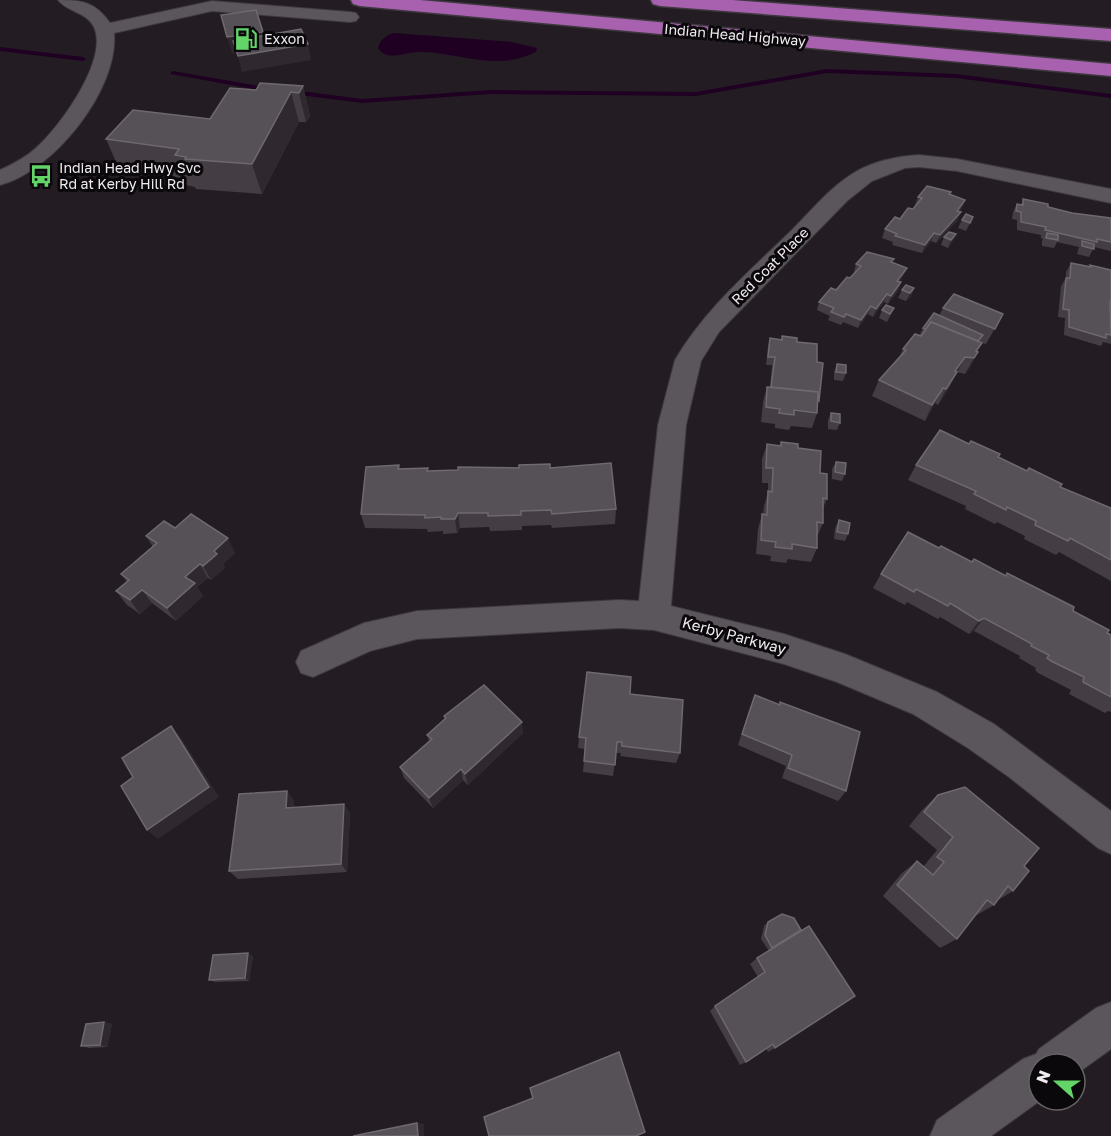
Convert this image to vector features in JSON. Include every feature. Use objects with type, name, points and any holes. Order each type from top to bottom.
[{"type":"highway","points":[[515,0],[772,26],[953,55]]},
{"type":"highway","points":[[660,0],[1111,34]]},
{"type":"highway","points":[[783,0],[1111,34]]},
{"type":"highway","name":"Indian Head Highway","points":[[355,8],[953,55],[1111,70]]},
{"type":"street","points":[[0,178],[30,162],[46,150],[75,113],[102,66],[105,30],[96,18],[79,5],[67,0]]},
{"type":"street","points":[[105,30],[212,6],[355,8]]},
{"type":"street","name":"Red Coat Place","points":[[654,616],[672,425],[688,360],[710,326],[839,196],[864,176],[875,171],[903,162],[919,161],[957,165],[1111,196]]},
{"type":"street","name":"Kerby Parkway","points":[[313,662],[364,638],[417,625],[619,614],[654,616],[784,649],[845,669],[925,703],[998,748],[1111,835]]},
{"type":"street","points":[[1071,1052],[1111,1023]]},
{"type":"street","points":[[953,1136],[1027,1084]]},
{"type":"shaded area","points":[[394,33],[512,42],[537,48],[536,52],[507,61],[479,60],[421,52],[387,55],[378,48],[384,38]]},
{"type":"building","points":[[256,10],[263,32],[227,37],[221,15]]},
{"type":"building","points":[[301,29],[308,44],[238,56],[233,41]]},
{"type":"building","points":[[260,83],[303,86],[299,93],[291,92],[252,164],[185,159],[186,157],[175,155],[179,149],[106,139],[133,110],[210,119],[230,88],[256,90]]},
{"type":"building","points":[[927,186],[951,192],[949,194],[965,200],[957,211],[961,212],[940,235],[934,233],[925,245],[895,236],[897,234],[885,229],[895,217],[900,219],[908,208],[913,209],[922,198],[918,197]]},
{"type":"building","points":[[1023,199],[1048,204],[1048,207],[1072,213],[1111,218],[1111,242],[1097,239],[1097,242],[1021,222],[1021,212],[1016,211],[1017,204],[1023,205]]},
{"type":"building","points":[[966,214],[973,217],[970,223],[962,220]]},
{"type":"building","points":[[949,232],[956,234],[951,240],[944,237]]},
{"type":"building","points":[[1047,233],[1058,235],[1058,240],[1046,238]]},
{"type":"building","points":[[1082,241],[1094,244],[1094,249],[1082,246]]},
{"type":"building","points":[[867,252],[894,259],[891,262],[907,268],[897,281],[901,282],[891,296],[887,294],[876,309],[871,306],[861,320],[846,314],[844,317],[831,312],[834,308],[819,302],[831,288],[836,290],[847,277],[850,278],[861,266],[856,264]]},
{"type":"building","points":[[1071,263],[1111,270],[1111,335],[1106,334],[1106,338],[1069,327],[1069,310],[1063,309],[1066,278],[1070,278]]},
{"type":"building","points":[[906,285],[914,288],[910,293],[902,290]]},
{"type":"building","points":[[954,294],[1003,314],[995,329],[943,308]]},
{"type":"building","points":[[886,305],[894,308],[890,314],[882,310]]},
{"type":"building","points":[[934,313],[983,335],[978,341],[931,322],[926,329],[923,328]]},
{"type":"building","points":[[931,322],[982,343],[974,358],[965,357],[946,389],[943,388],[932,405],[879,380],[906,350],[903,349],[915,334],[921,336]]},
{"type":"building","points":[[782,336],[797,338],[797,342],[817,344],[817,362],[823,363],[819,401],[818,392],[771,387],[775,357],[768,357],[770,338],[782,340]]},
{"type":"building","points":[[837,364],[846,365],[846,373],[836,372]]},
{"type":"building","points":[[767,387],[818,392],[817,413],[794,410],[794,415],[779,413],[780,409],[766,407]]},
{"type":"building","points":[[831,413],[840,414],[840,423],[831,421]]},
{"type":"building","points":[[940,430],[969,444],[971,441],[1000,454],[998,457],[1027,471],[1029,468],[1062,484],[1060,487],[1111,508],[1111,560],[1070,538],[1068,541],[1035,525],[1036,521],[1007,507],[1006,510],[974,494],[976,491],[916,465]]},
{"type":"building","points":[[781,442],[798,444],[798,448],[821,451],[820,473],[827,474],[827,499],[823,498],[823,523],[817,522],[817,548],[792,544],[792,549],[775,547],[776,542],[761,540],[762,514],[767,515],[768,491],[772,492],[773,468],[766,468],[767,444],[781,446]]},
{"type":"building","points":[[836,462],[846,463],[845,474],[835,472]]},
{"type":"building","points":[[611,463],[616,509],[552,514],[551,510],[521,511],[521,515],[488,516],[488,513],[458,513],[455,519],[425,518],[425,515],[361,514],[366,467],[399,465],[398,469],[428,468],[427,471],[458,470],[458,467],[519,468],[519,465],[550,464],[550,468]]},
{"type":"building","points":[[191,514],[228,538],[214,551],[217,554],[203,566],[200,564],[185,577],[195,583],[167,608],[142,590],[130,600],[116,591],[129,580],[121,574],[157,543],[146,536],[164,521],[175,528]]},
{"type":"building","points":[[839,520],[850,523],[848,534],[837,532]]},
{"type":"building","points":[[908,532],[972,562],[974,559],[1006,576],[1007,573],[1074,607],[1073,611],[1109,630],[1107,633],[1111,635],[1111,697],[1083,682],[1084,677],[1051,661],[1047,658],[1049,655],[1031,646],[1032,644],[984,618],[979,621],[950,603],[948,606],[916,589],[914,592],[881,574]]},
{"type":"building","points":[[587,672],[631,677],[630,694],[683,700],[680,753],[622,746],[622,742],[617,742],[615,765],[584,761],[586,738],[579,737]]},
{"type":"building","points":[[484,685],[522,722],[465,774],[461,769],[429,798],[400,767],[432,739],[427,735],[446,718],[444,716]]},
{"type":"building","points":[[755,695],[860,732],[846,791],[788,768],[792,755],[742,734]]},
{"type":"building","points":[[171,726],[209,787],[147,830],[121,786],[133,777],[122,758]]},
{"type":"building","points":[[965,787],[1039,848],[1024,866],[1029,871],[1013,891],[1008,886],[994,905],[987,900],[957,939],[897,885],[917,861],[933,875],[944,862],[937,857],[953,837],[924,812],[938,795]]},
{"type":"building","points":[[287,791],[286,808],[344,804],[341,864],[229,871],[239,794]]},
{"type":"building","points":[[782,914],[794,918],[801,930],[772,948],[765,935],[768,922]]},
{"type":"building","points":[[809,926],[855,996],[775,1048],[773,1044],[746,1062],[715,1006],[765,972],[757,958]]},
{"type":"building","points":[[248,953],[245,978],[209,980],[213,955]]},
{"type":"building","points":[[104,1022],[100,1045],[81,1046],[86,1024]]},
{"type":"building","points":[[619,1052],[645,1132],[636,1136],[489,1136],[484,1117],[533,1098],[530,1088]]},
{"type":"building","points":[[417,1123],[418,1136],[353,1136]]},
{"type":"waterway","points":[[0,49],[83,59]]},
{"type":"waterway","points":[[292,92],[362,101],[490,92],[696,94],[827,71],[956,76],[1111,96]]},
{"type":"waterway","points":[[173,73],[270,90]]},
{"type":"place","name":"Exxon","points":[[246,39]]},
{"type":"place","name":"Indian Head Hwy Svc Rd at Kerby Hill Rd","points":[[41,176]]}]
